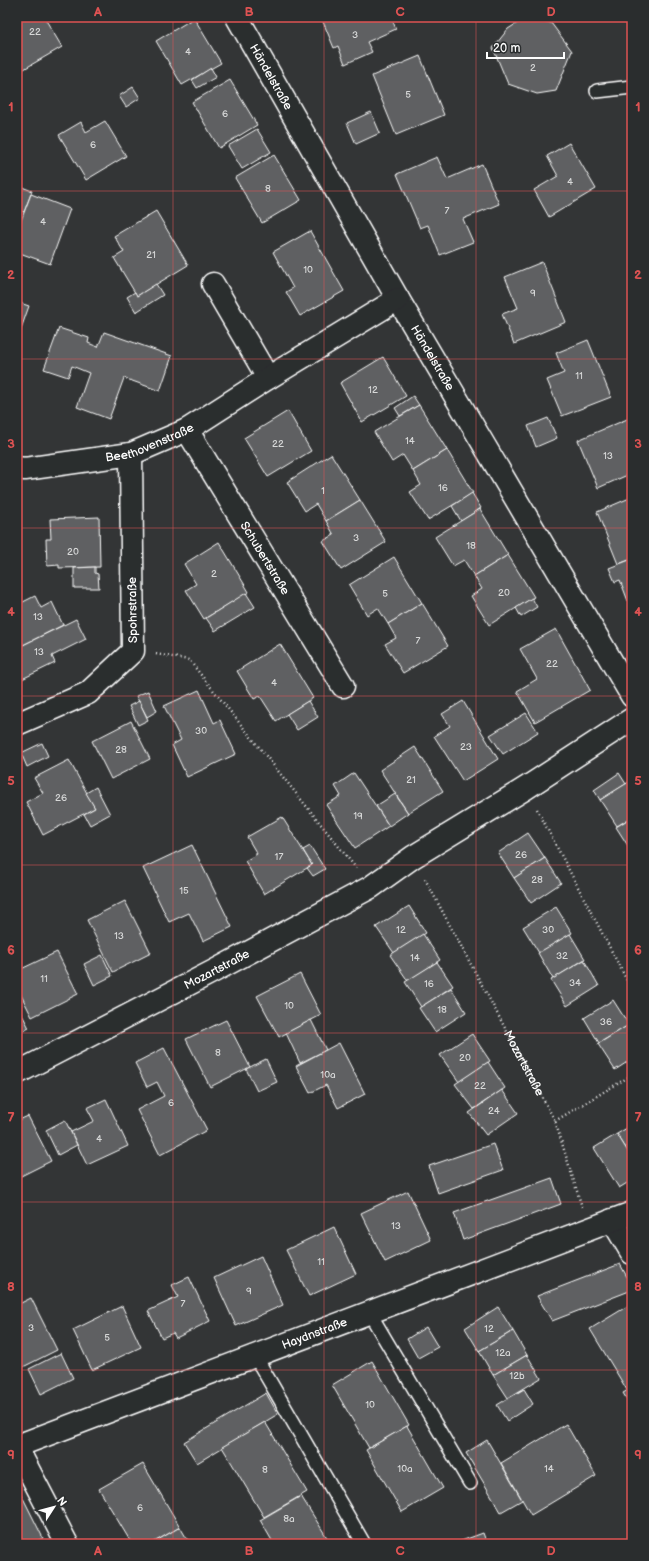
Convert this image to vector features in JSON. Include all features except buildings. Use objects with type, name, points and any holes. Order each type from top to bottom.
[{"type":"street","name":"Händelstraße","points":[[237,17],[398,299],[632,696]]},
{"type":"street","points":[[213,284],[268,378]]},
{"type":"street","name":"Beethovenstraße","points":[[17,468],[25,469],[132,454],[187,430],[268,378],[398,299]]},
{"type":"street","name":"Schubertstraße","points":[[187,430],[343,686]]},
{"type":"street","name":"Spohrstraße","points":[[17,724],[88,693],[134,651],[132,454]]},
{"type":"street","name":"Mozartstraße","points":[[17,1073],[207,975],[371,887],[413,857],[526,788],[632,719]]},
{"type":"street","name":"Haydnstraße","points":[[17,1447],[622,1217],[632,1253]]},
{"type":"street","points":[[17,1447],[67,1544]]},
{"type":"lane","points":[[597,91],[632,87]]},
{"type":"lane","points":[[369,1312],[470,1483]]},
{"type":"lane","points":[[255,1356],[364,1544]]},
{"type":"path","points":[[134,651],[190,660],[371,887]]},
{"type":"path","points":[[526,788],[632,990]]},
{"type":"path","name":"Mozartstraße","points":[[413,857],[555,1121],[589,1229]]},
{"type":"path","points":[[555,1121],[632,1075]]},
{"type":"tram line","points":[[618,1544],[632,1539]]}]
